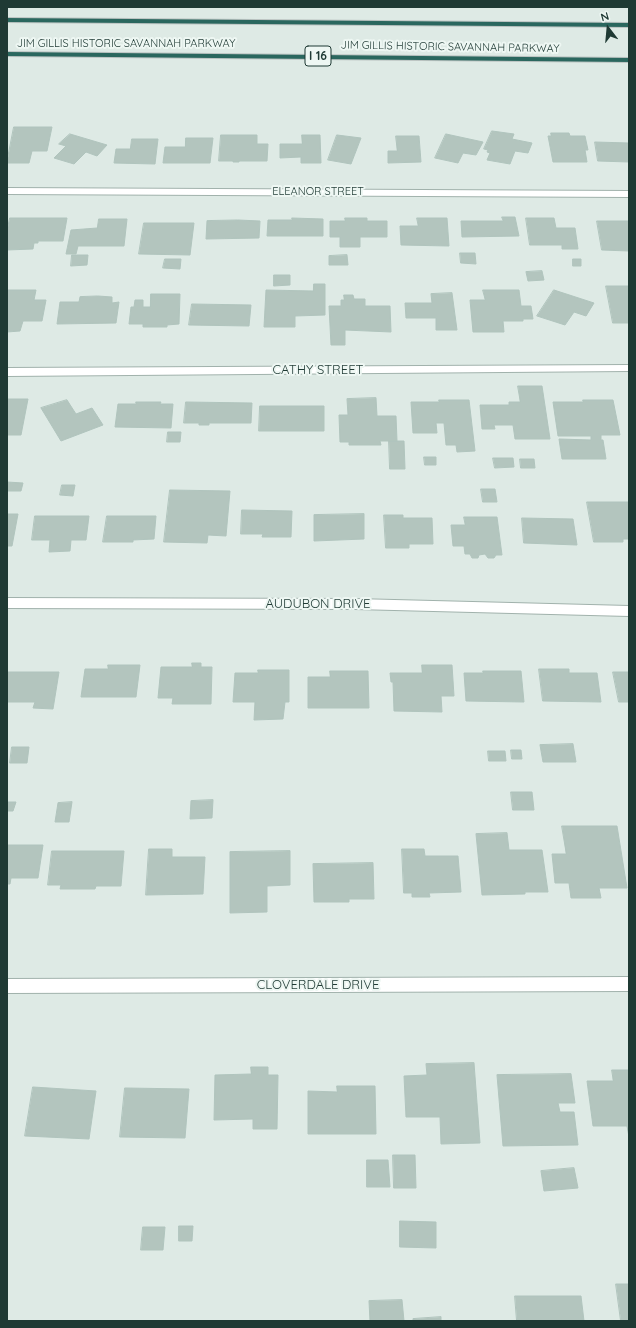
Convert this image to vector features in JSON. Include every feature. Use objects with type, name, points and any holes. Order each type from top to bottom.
[{"type":"highway","name":"JIM GILLIS HISTORIC SAVANNAH PARKWAY","points":[[7,20],[629,25]]},
{"type":"highway","name":"JIM GILLIS HISTORIC SAVANNAH PARKWAY","points":[[7,54],[629,60]]},
{"type":"street","name":"ELEANOR STREET","points":[[7,191],[629,194]]},
{"type":"street","name":"CATHY STREET","points":[[7,372],[629,368]]},
{"type":"street","name":"AUDUBON DRIVE","points":[[7,602],[354,604],[629,610]]},
{"type":"street","name":"CLOVERDALE DRIVE","points":[[7,986],[629,984]]},
{"type":"building","points":[[14,127],[52,127],[47,151],[32,151],[29,163],[7,163]]},
{"type":"building","points":[[492,131],[514,134],[512,139],[532,143],[528,153],[515,151],[510,164],[487,160],[490,153],[487,152],[488,150],[484,149]]},
{"type":"building","points":[[551,133],[569,133],[570,136],[585,136],[588,150],[585,150],[587,162],[553,162],[548,136],[551,136]]},
{"type":"building","points":[[70,134],[107,145],[97,156],[86,152],[74,164],[54,158],[66,146],[59,144]]},
{"type":"building","points":[[446,134],[483,142],[476,155],[463,153],[458,163],[435,158]]},
{"type":"building","points":[[221,135],[257,135],[257,144],[268,144],[267,161],[219,161]]},
{"type":"building","points":[[302,135],[320,135],[321,163],[301,163],[301,157],[280,158],[280,144],[302,144]]},
{"type":"building","points":[[337,135],[361,138],[351,164],[328,160]]},
{"type":"building","points":[[396,136],[419,136],[421,162],[388,163],[388,151],[397,151]]},
{"type":"building","points":[[186,138],[213,138],[210,163],[163,163],[165,147],[185,147]]},
{"type":"building","points":[[132,139],[158,139],[155,164],[114,163],[116,149],[130,149]]},
{"type":"building","points":[[595,142],[629,143],[629,162],[598,161]]},
{"type":"building","points":[[502,217],[515,217],[519,236],[462,237],[461,221],[503,221]]},
{"type":"building","points":[[10,218],[67,218],[63,241],[38,241],[38,243],[34,243],[33,249],[7,250],[7,231]]},
{"type":"building","points":[[292,218],[323,219],[323,236],[267,236],[268,220],[292,220]]},
{"type":"building","points":[[345,218],[367,218],[367,221],[387,221],[387,237],[360,237],[360,247],[340,247],[340,237],[330,237],[330,221],[345,221]]},
{"type":"building","points":[[417,218],[447,218],[449,246],[401,245],[400,226],[418,226]]},
{"type":"building","points":[[526,218],[554,218],[556,228],[575,228],[578,249],[562,249],[562,245],[530,245]]},
{"type":"building","points":[[99,219],[127,219],[124,246],[78,246],[76,254],[66,254],[71,230],[97,228]]},
{"type":"building","points":[[207,221],[260,221],[259,238],[206,239]]},
{"type":"building","points":[[597,221],[629,221],[629,251],[602,250]]},
{"type":"building","points":[[144,223],[194,223],[190,255],[139,254]]},
{"type":"building","points":[[460,253],[475,253],[476,264],[461,263]]},
{"type":"building","points":[[72,255],[88,255],[87,265],[71,266]]},
{"type":"building","points":[[347,255],[348,265],[329,265],[329,256]]},
{"type":"building","points":[[165,259],[181,259],[180,269],[163,268]]},
{"type":"building","points":[[573,259],[581,259],[581,266],[573,266]]},
{"type":"building","points":[[542,271],[544,280],[528,281],[526,272]]},
{"type":"building","points":[[274,275],[290,275],[290,285],[274,286]]},
{"type":"building","points":[[314,284],[325,284],[325,315],[295,316],[295,327],[264,327],[266,290],[313,291]]},
{"type":"building","points":[[606,286],[629,286],[629,323],[613,323]]},
{"type":"building","points":[[7,290],[36,290],[34,300],[46,300],[42,321],[23,321],[20,331],[7,332]]},
{"type":"building","points":[[483,290],[519,290],[521,306],[531,306],[533,319],[523,319],[523,321],[503,321],[504,332],[473,332],[470,300],[485,300]]},
{"type":"building","points":[[554,290],[594,303],[586,316],[574,312],[565,325],[537,316]]},
{"type":"building","points":[[452,293],[457,330],[436,330],[436,318],[406,318],[405,303],[432,303],[431,294]]},
{"type":"building","points":[[151,294],[180,294],[179,324],[167,325],[167,327],[143,327],[143,324],[129,324],[131,307],[134,307],[135,300],[143,300],[143,307],[150,307]]},
{"type":"building","points":[[344,295],[353,295],[354,299],[365,299],[365,306],[390,306],[391,332],[345,330],[345,345],[331,345],[329,306],[341,306],[341,300],[344,300]]},
{"type":"building","points":[[80,297],[112,297],[112,303],[119,302],[116,323],[57,324],[60,302],[79,302]]},
{"type":"building","points":[[192,304],[251,305],[249,326],[189,325]]},
{"type":"building","points":[[518,386],[542,386],[550,439],[515,439],[513,425],[494,425],[495,429],[482,429],[480,405],[509,405],[509,402],[520,402]]},
{"type":"building","points":[[376,398],[377,416],[396,416],[397,441],[380,441],[381,445],[349,445],[349,442],[340,442],[339,415],[348,415],[347,399]]},
{"type":"building","points":[[7,399],[28,399],[21,435],[7,435]]},
{"type":"building","points":[[67,400],[76,414],[92,408],[103,425],[61,441],[41,408]]},
{"type":"building","points":[[439,400],[469,400],[475,451],[457,452],[456,445],[446,445],[444,423],[436,423],[437,433],[413,433],[411,402],[439,402]]},
{"type":"building","points":[[583,400],[613,400],[620,435],[601,435],[606,459],[562,459],[559,439],[591,440],[591,436],[558,436],[553,402],[583,402]]},
{"type":"building","points":[[136,402],[161,402],[160,404],[173,404],[171,428],[115,427],[118,404],[136,404]]},
{"type":"building","points":[[186,402],[252,403],[251,423],[209,423],[209,425],[199,425],[199,423],[184,423]]},
{"type":"building","points":[[260,406],[324,406],[324,431],[259,431]]},
{"type":"building","points":[[168,432],[181,432],[180,442],[167,442]]},
{"type":"building","points":[[389,441],[404,441],[405,469],[390,469]]},
{"type":"building","points":[[424,457],[436,457],[436,465],[425,465]]},
{"type":"building","points":[[493,458],[513,458],[514,467],[495,468]]},
{"type":"building","points":[[520,459],[534,459],[535,468],[521,468]]},
{"type":"building","points":[[7,482],[23,483],[21,491],[7,491]]},
{"type":"building","points":[[62,485],[75,485],[73,496],[60,495]]},
{"type":"building","points":[[481,489],[495,489],[497,502],[483,502]]},
{"type":"building","points":[[170,490],[230,491],[226,536],[208,535],[207,543],[164,542]]},
{"type":"building","points":[[587,502],[629,502],[629,539],[623,539],[623,542],[594,542]]},
{"type":"building","points":[[242,510],[292,511],[291,537],[262,537],[263,534],[241,534]]},
{"type":"building","points":[[7,514],[18,514],[12,546],[7,546]]},
{"type":"building","points":[[364,514],[364,539],[314,541],[314,515]]},
{"type":"building","points":[[384,515],[403,515],[403,518],[432,518],[433,544],[409,544],[409,548],[386,548]]},
{"type":"building","points":[[35,516],[89,516],[86,540],[71,540],[70,551],[49,552],[50,540],[32,540]]},
{"type":"building","points":[[107,516],[156,516],[154,539],[133,540],[133,542],[103,542]]},
{"type":"building","points":[[464,517],[497,517],[502,555],[496,555],[494,558],[488,558],[485,554],[479,555],[478,558],[472,558],[470,554],[465,554],[464,546],[453,546],[451,525],[465,525]]},
{"type":"building","points":[[522,518],[573,519],[577,545],[524,543]]},
{"type":"building","points":[[192,663],[201,663],[201,667],[212,667],[211,704],[172,704],[173,698],[158,698],[161,667],[192,667]]},
{"type":"building","points":[[108,665],[140,665],[136,697],[81,697],[85,669],[108,669]]},
{"type":"building","points":[[422,665],[452,665],[454,696],[441,696],[442,712],[394,711],[393,682],[391,682],[390,673],[422,673]]},
{"type":"building","points":[[539,669],[569,669],[569,673],[597,673],[601,702],[543,701]]},
{"type":"building","points":[[258,670],[289,670],[289,702],[285,702],[283,719],[254,720],[255,702],[233,702],[235,673],[258,673]]},
{"type":"building","points":[[330,671],[368,671],[369,708],[308,708],[308,677],[330,677]]},
{"type":"building","points":[[483,671],[521,671],[524,702],[466,701],[464,673],[483,673]]},
{"type":"building","points":[[8,672],[59,672],[53,709],[33,708],[35,702],[7,702]]},
{"type":"building","points":[[613,672],[629,672],[629,702],[619,702]]},
{"type":"building","points":[[573,744],[576,762],[543,762],[540,745]]},
{"type":"building","points":[[12,747],[29,747],[27,763],[10,763]]},
{"type":"building","points":[[511,750],[521,750],[522,759],[512,759]]},
{"type":"building","points":[[488,751],[505,751],[506,761],[489,761]]},
{"type":"building","points":[[511,792],[532,792],[534,810],[513,810]]},
{"type":"building","points":[[213,800],[212,818],[190,819],[191,801]]},
{"type":"building","points":[[7,802],[16,802],[13,811],[7,811]]},
{"type":"building","points":[[72,802],[69,822],[55,822],[58,803]]},
{"type":"building","points":[[562,826],[617,826],[627,888],[599,888],[601,898],[571,898],[569,883],[555,883],[552,854],[566,854]]},
{"type":"building","points":[[507,833],[509,850],[542,850],[548,892],[482,895],[476,834]]},
{"type":"building","points":[[7,845],[43,845],[38,878],[11,878],[10,884],[7,884]]},
{"type":"building","points":[[149,849],[172,849],[172,857],[205,857],[203,894],[146,895]]},
{"type":"building","points":[[402,849],[424,849],[425,856],[458,856],[461,892],[429,893],[430,897],[412,897],[412,893],[404,893]]},
{"type":"building","points":[[52,851],[124,851],[121,886],[96,886],[95,889],[60,889],[61,885],[48,885]]},
{"type":"building","points":[[290,851],[290,885],[267,886],[267,912],[230,913],[230,852]]},
{"type":"building","points":[[373,863],[374,899],[349,899],[349,902],[314,902],[313,864]]},
{"type":"building","points":[[474,1063],[480,1143],[441,1144],[440,1117],[406,1117],[404,1076],[427,1075],[426,1064]]},
{"type":"building","points":[[251,1067],[268,1067],[268,1075],[278,1075],[277,1129],[253,1129],[253,1119],[214,1120],[215,1075],[251,1074]]},
{"type":"building","points":[[612,1070],[629,1070],[629,1137],[627,1126],[593,1126],[587,1081],[613,1081]]},
{"type":"building","points":[[571,1074],[575,1103],[558,1103],[560,1112],[574,1112],[578,1145],[503,1146],[497,1075]]},
{"type":"building","points":[[337,1086],[375,1086],[376,1134],[308,1134],[308,1091],[337,1092]]},
{"type":"building","points":[[33,1087],[96,1091],[89,1139],[25,1136]]},
{"type":"building","points":[[125,1088],[189,1089],[185,1138],[120,1137]]},
{"type":"building","points":[[393,1155],[415,1155],[416,1188],[394,1188]]},
{"type":"building","points":[[367,1160],[388,1160],[390,1187],[367,1187]]},
{"type":"building","points":[[574,1168],[578,1188],[544,1191],[541,1171]]},
{"type":"building","points":[[400,1221],[436,1222],[436,1248],[400,1247]]},
{"type":"building","points":[[179,1226],[193,1226],[192,1241],[179,1241]]},
{"type":"building","points":[[143,1227],[165,1227],[163,1250],[141,1250]]},
{"type":"building","points":[[616,1284],[629,1284],[629,1321],[621,1321]]},
{"type":"building","points":[[515,1296],[581,1296],[584,1321],[517,1321]]},
{"type":"building","points":[[402,1300],[404,1321],[370,1321],[369,1301]]},
{"type":"building","points":[[441,1317],[441,1321],[413,1321],[413,1319]]}]
